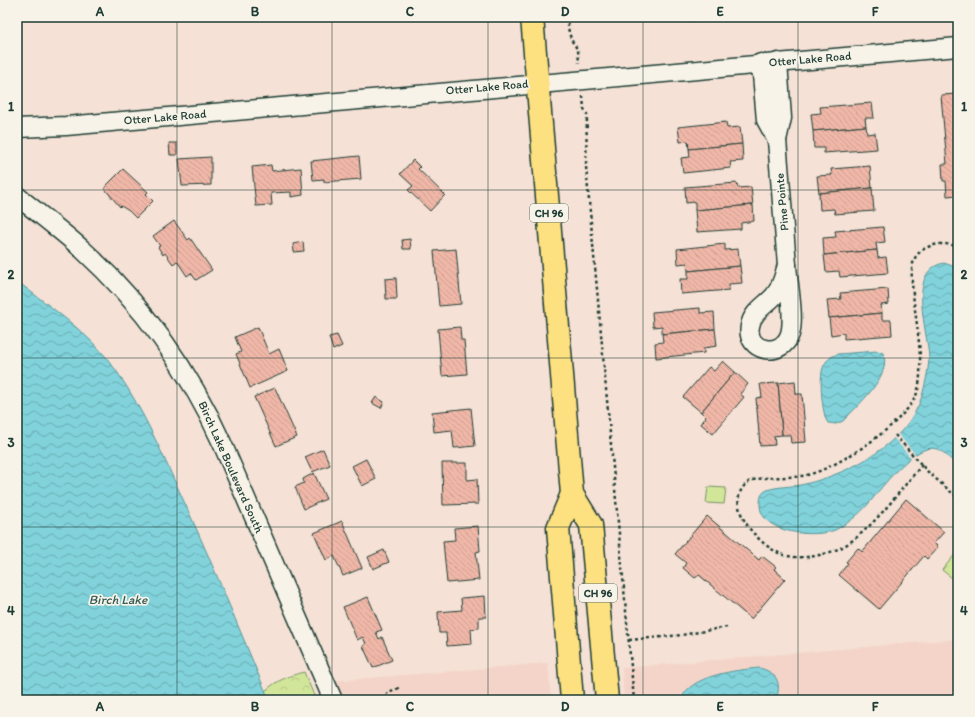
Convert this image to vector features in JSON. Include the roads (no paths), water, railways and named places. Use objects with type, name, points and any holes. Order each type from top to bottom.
[{"type":"main road","name":"CH 96","points":[[532,17],[572,494],[591,525],[607,700]]},
{"type":"main road","name":"CH 96","points":[[572,494],[558,528],[572,700]]},
{"type":"street","name":"Otter Lake Road","points":[[17,128],[83,124],[958,46]]},
{"type":"street","name":"Pine Pointe","points":[[778,62],[782,118],[777,140],[787,265]]},
{"type":"street","name":"Pine Pointe","points":[[761,63],[766,120],[777,140]]},
{"type":"street","name":"Birch Lake Boulevard South","points":[[17,196],[82,249],[113,279],[157,332],[185,373],[222,443],[333,700]]},
{"type":"water","points":[[944,263],[958,268],[958,465],[937,449],[929,448],[920,452],[911,457],[893,474],[862,511],[852,520],[835,530],[815,534],[791,532],[770,523],[763,515],[760,506],[761,496],[764,492],[767,490],[801,485],[822,479],[858,464],[875,454],[890,442],[904,428],[915,413],[922,396],[929,360],[923,320],[922,290],[925,277],[932,268]]},
{"type":"water","name":"Birch Lake","points":[[17,281],[86,336],[106,357],[127,387],[153,434],[188,511],[269,700],[17,700]]},
{"type":"water","points":[[877,351],[883,353],[885,362],[883,371],[872,390],[843,421],[836,424],[828,423],[824,413],[821,388],[821,379],[825,363],[831,357],[838,354]]},
{"type":"water","points":[[759,668],[774,675],[778,683],[778,694],[776,700],[681,700],[693,685],[703,679],[727,672]]}]
